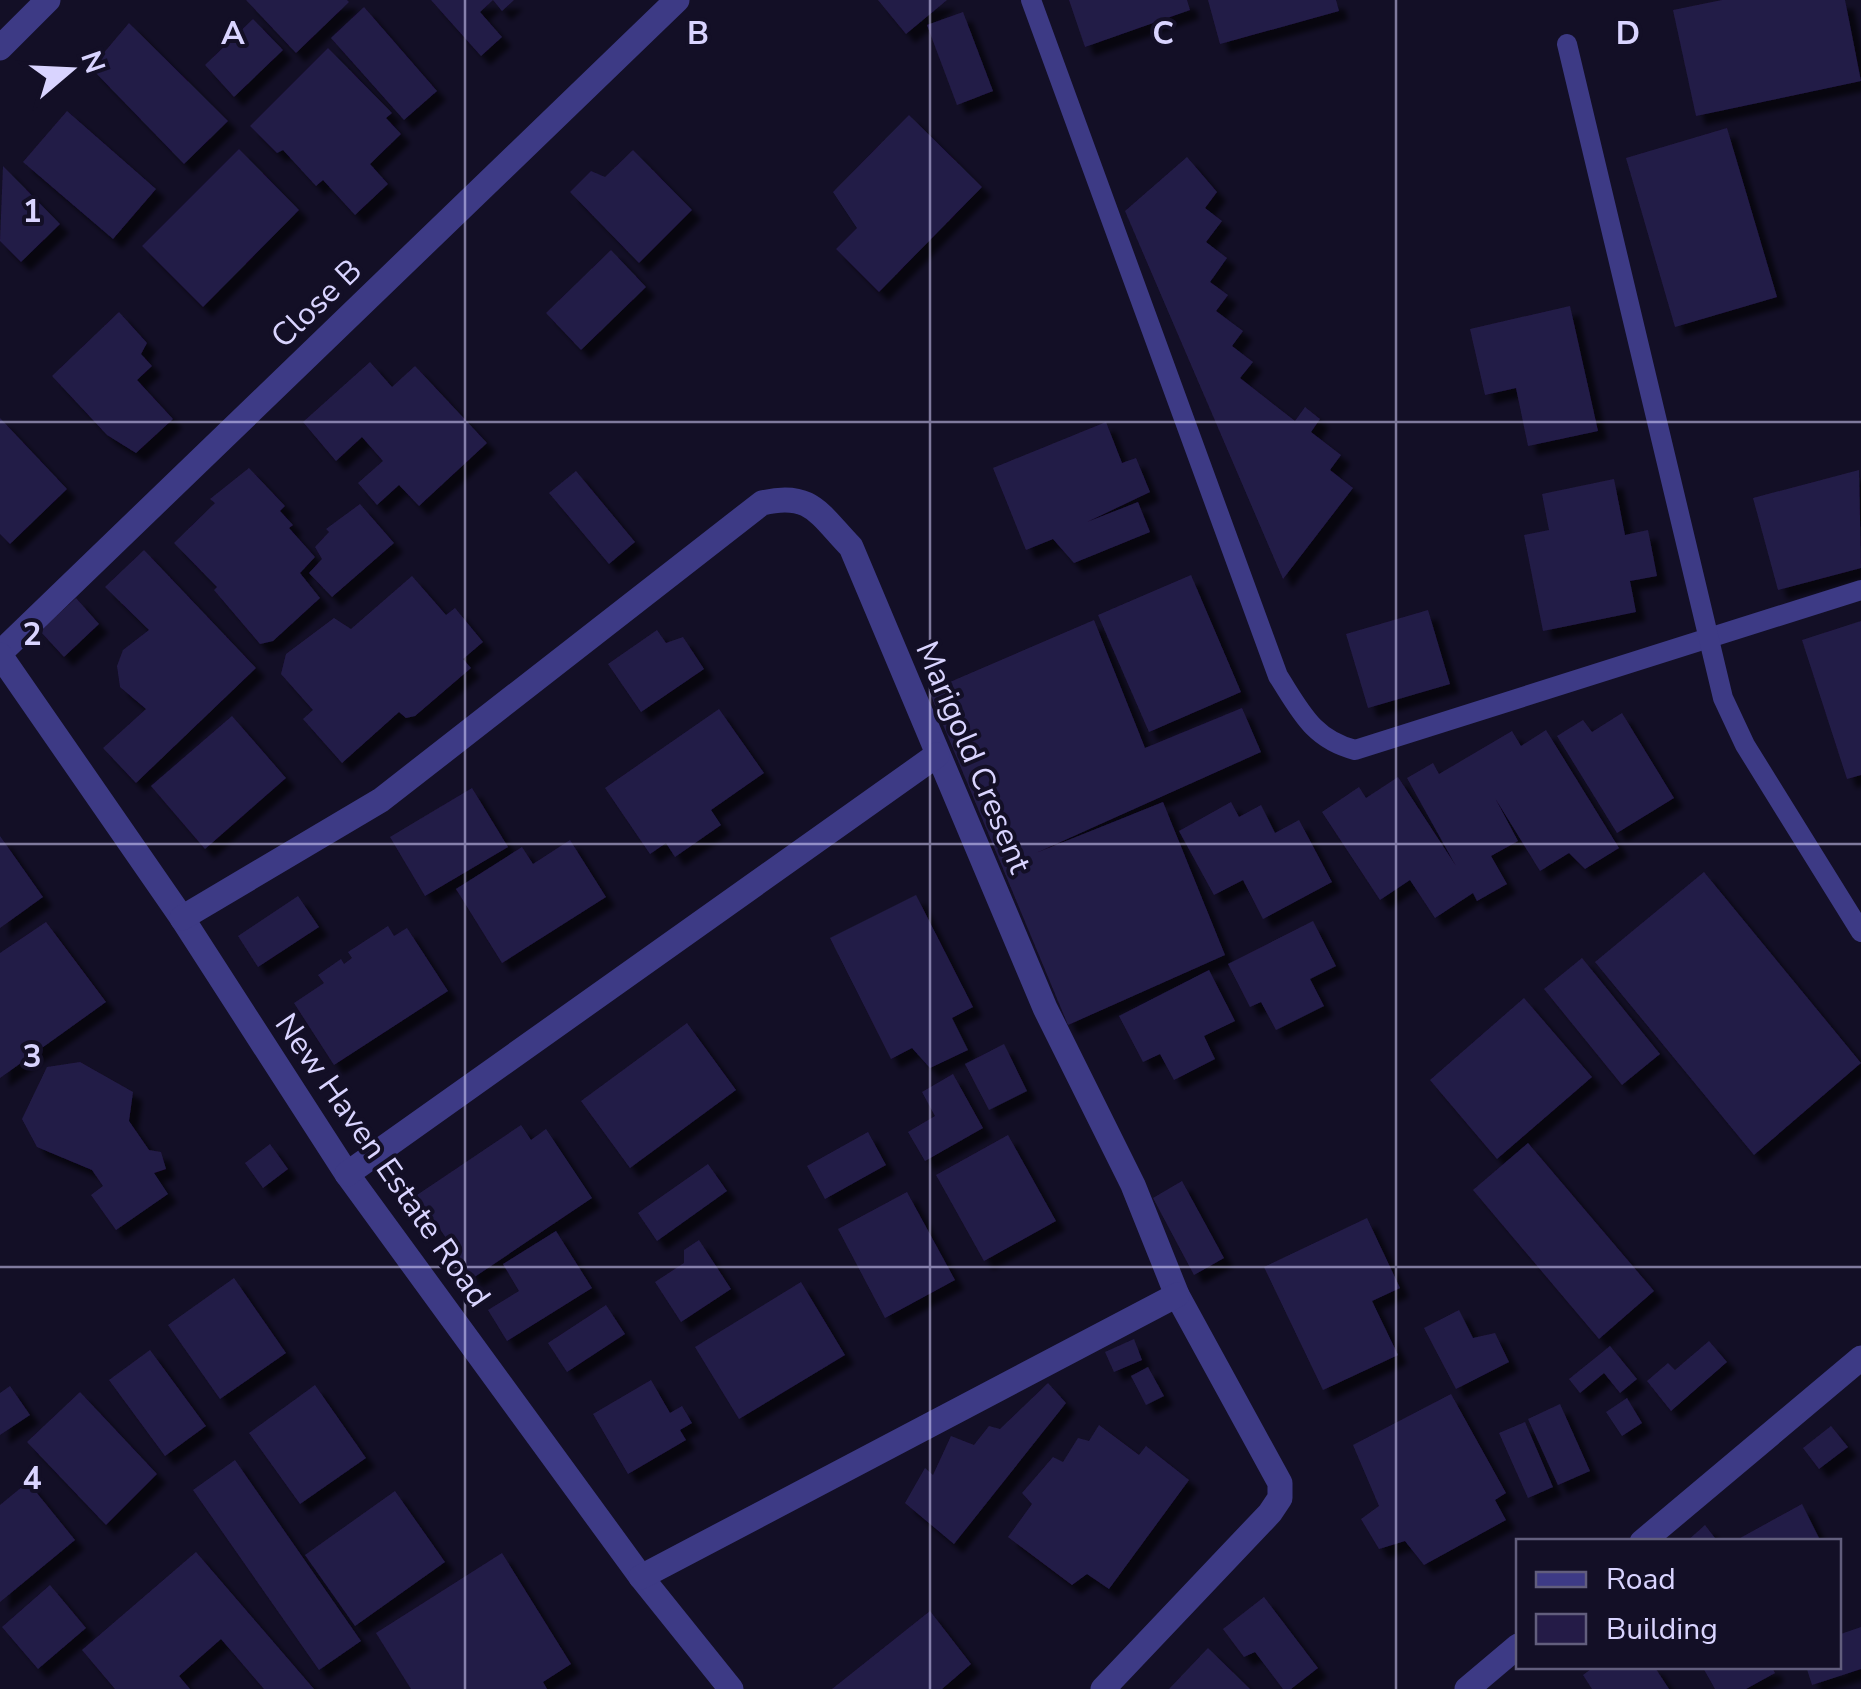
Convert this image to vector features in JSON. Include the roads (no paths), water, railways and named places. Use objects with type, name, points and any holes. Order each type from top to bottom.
[{"type":"street","points":[[0,48],[48,0]]},
{"type":"street","name":"Close B","points":[[0,654],[678,0]]},
{"type":"street","name":"Marigold Cresent","points":[[182,918],[381,800],[762,503],[791,496],[811,505],[851,546],[1044,1008],[1133,1184],[1178,1295],[1280,1483],[1280,1498],[1103,1689]]},
{"type":"street","name":"New Haven Estate Road","points":[[0,654],[182,918],[347,1174],[641,1577],[731,1689]]},
{"type":"street","points":[[347,1174],[937,754]]},
{"type":"street","points":[[641,1577],[1178,1295]]},
{"type":"street","points":[[1646,1539],[1861,1358]]},
{"type":"street","points":[[1467,1689],[1516,1648]]},
{"type":"lane","points":[[1031,0],[1278,676],[1303,716],[1328,743],[1356,750],[1861,590]]},
{"type":"lane","points":[[1567,44],[1723,698],[1744,744],[1861,932]]}]
